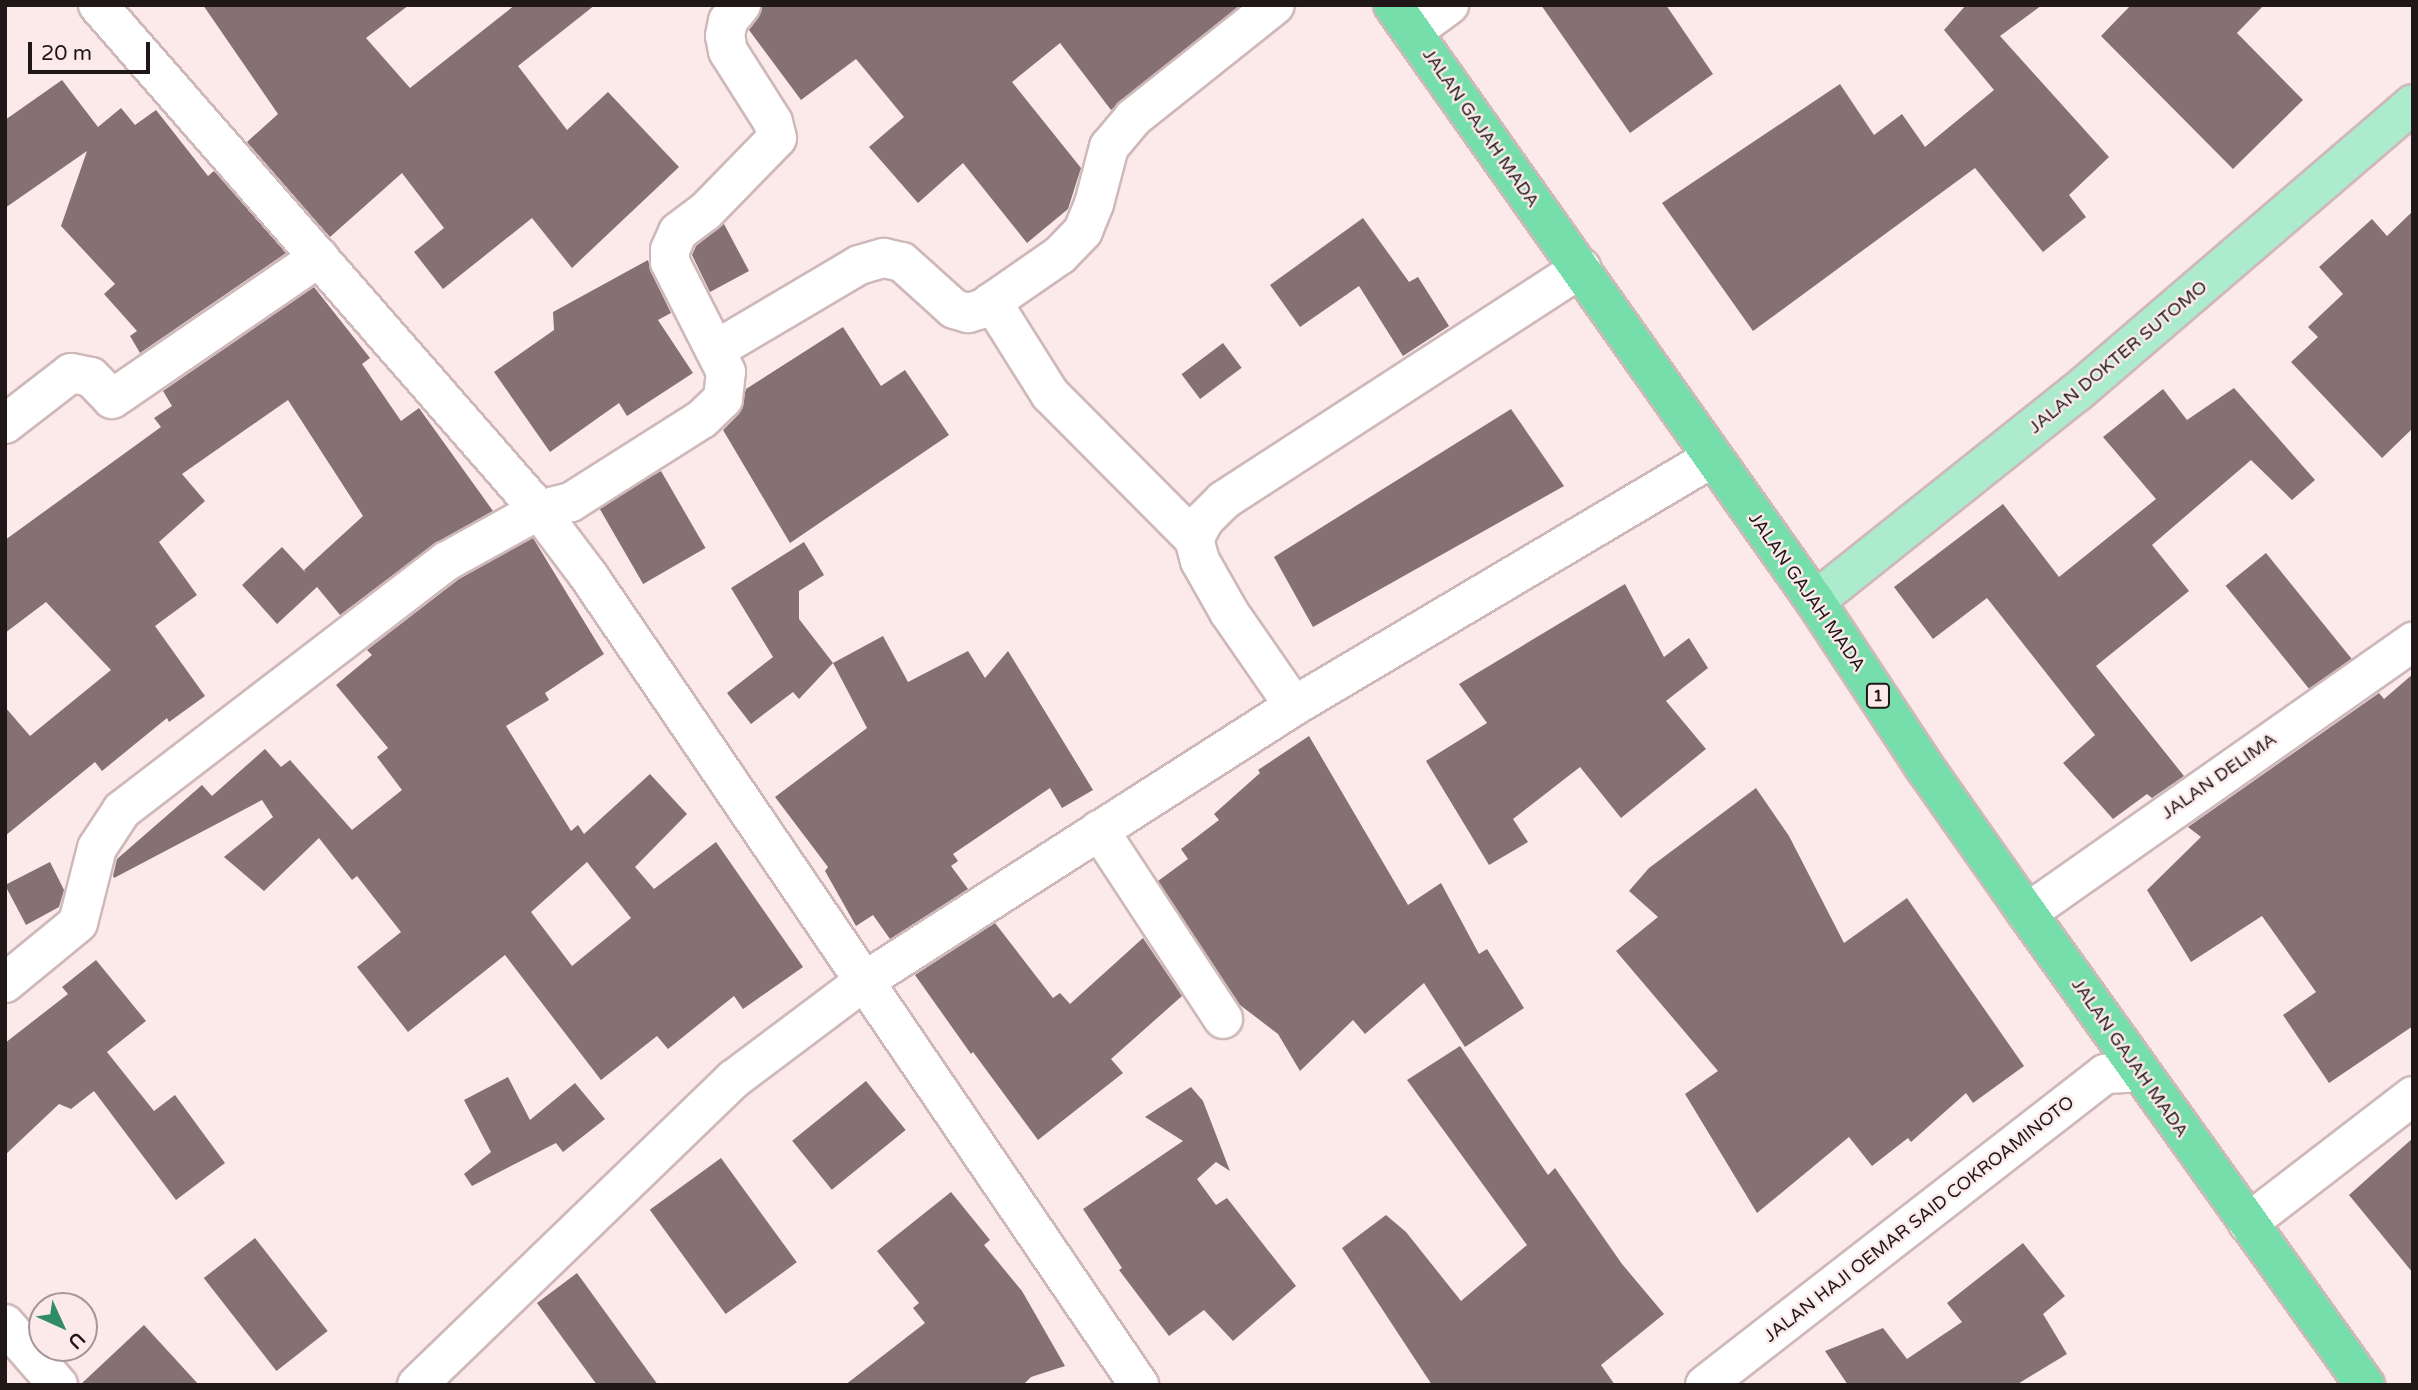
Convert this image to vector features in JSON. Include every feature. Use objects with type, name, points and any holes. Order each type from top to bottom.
[{"type":"highway","name":"JALAN GAJAH MADA","points":[[1403,19],[1815,601],[1923,765],[2027,913],[2365,1385]]},
{"type":"main road","name":"JALAN DOKTER SUTOMO","points":[[1815,601],[2076,393],[2413,104]]},
{"type":"street","points":[[98,5],[539,510],[595,587],[1139,1385]]},
{"type":"street","points":[[5,983],[78,923],[97,848],[122,810],[447,561],[539,510],[571,502],[702,419],[723,399],[726,372],[717,349],[670,262],[670,250],[678,232],[705,212],[765,154],[777,138],[774,122],[728,51],[725,36],[728,21],[741,5]]},
{"type":"street","points":[[717,349],[859,265],[884,258],[902,262],[954,309],[968,313],[992,303],[1060,255],[1083,231],[1094,204],[1109,147],[1133,118],[1275,5]]},
{"type":"street","points":[[1403,19],[1449,5]]},
{"type":"street","points":[[5,424],[71,373],[91,377],[112,399],[319,257]]},
{"type":"street","points":[[1194,539],[1204,520],[1224,500],[1581,268]]},
{"type":"street","points":[[992,303],[1050,394],[1194,539],[1200,561],[1211,582],[1294,706]]},
{"type":"street","points":[[418,1385],[734,1079],[863,982],[1294,706],[1713,457]]},
{"type":"street","name":"JALAN DELIMA","points":[[2027,913],[2413,642]]},
{"type":"street","points":[[1099,830],[1223,1019]]},
{"type":"street","name":"JALAN HAJI OEMAR SAID COKROAMINOTO","points":[[1705,1385],[2105,1074],[2140,1072]]},
{"type":"street","points":[[2248,1223],[2413,1096]]},
{"type":"street","points":[[5,1324],[58,1385]]},
{"type":"building","points":[[203,5],[409,5],[366,38],[410,88],[515,5],[595,5],[518,66],[567,130],[608,92],[679,167],[572,268],[532,218],[443,289],[414,252],[444,228],[402,173],[330,237],[247,142],[278,114]]},
{"type":"building","points":[[762,5],[1240,5],[1111,110],[1060,43],[1012,82],[1081,168],[1068,209],[1027,243],[963,163],[918,203],[869,147],[904,117],[856,59],[801,100],[749,30],[758,18]]},
{"type":"building","points":[[1541,5],[1666,5],[1713,74],[1630,133]]},
{"type":"building","points":[[1966,5],[2042,5],[2000,36],[2109,157],[2069,195],[2086,217],[2043,252],[1975,168],[1753,331],[1662,203],[1840,84],[1874,135],[1902,114],[1925,147],[1994,90],[1944,30]]},
{"type":"building","points":[[2131,5],[2264,5],[2237,33],[2303,100],[2233,169],[2101,36]]},
{"type":"building","points":[[62,80],[98,127],[121,108],[135,125],[156,110],[208,176],[214,171],[286,253],[140,353],[130,336],[137,331],[104,294],[115,284],[61,226],[87,151],[5,208],[5,120]]},
{"type":"building","points":[[2413,211],[2413,428],[2382,458],[2291,362],[2318,337],[2308,327],[2343,294],[2319,267],[2372,219],[2387,236]]},
{"type":"building","points":[[1363,218],[1409,282],[1418,277],[1449,326],[1403,356],[1359,286],[1300,327],[1270,285]]},
{"type":"building","points":[[724,224],[749,271],[710,292],[692,255],[696,246]]},
{"type":"building","points":[[648,260],[671,313],[658,320],[693,373],[627,416],[619,403],[550,452],[494,372],[554,330],[553,312]]},
{"type":"building","points":[[314,287],[370,358],[362,364],[401,421],[419,408],[493,511],[434,544],[340,615],[317,587],[277,624],[242,585],[282,547],[306,573],[304,570],[363,516],[288,400],[182,474],[205,501],[159,542],[197,595],[155,626],[205,696],[169,722],[167,718],[102,771],[95,762],[5,836],[5,707],[30,736],[111,670],[46,602],[5,633],[5,540],[161,427],[154,418],[172,406],[163,391]]},
{"type":"building","points":[[843,327],[881,386],[905,370],[949,435],[790,543],[723,430],[739,414],[746,389]]},
{"type":"building","points":[[1223,343],[1242,368],[1200,399],[1181,374]]},
{"type":"building","points":[[2234,388],[2315,480],[2292,500],[2251,460],[2152,545],[2189,591],[2096,666],[2184,776],[2152,798],[2147,794],[2113,819],[2063,763],[2095,735],[1987,598],[1933,639],[1894,587],[2003,504],[2059,577],[2156,499],[2103,437],[2163,389],[2187,420]]},
{"type":"building","points":[[1511,409],[1564,486],[1313,627],[1274,557]]},
{"type":"building","points":[[661,471],[706,548],[643,584],[599,507]]},
{"type":"building","points":[[533,538],[604,654],[545,693],[549,700],[506,726],[571,831],[578,825],[584,834],[650,774],[687,814],[635,867],[654,889],[716,842],[803,967],[743,1009],[734,996],[668,1049],[657,1036],[601,1080],[505,955],[408,1032],[357,967],[401,932],[357,876],[352,880],[319,838],[264,891],[224,857],[273,817],[262,800],[114,878],[113,876],[117,859],[202,785],[212,796],[265,749],[281,767],[290,760],[352,830],[402,790],[377,757],[388,748],[336,685],[372,655],[367,650],[459,579]],"holes":[[[587,862],[631,918],[572,966],[531,912]]]},
{"type":"building","points":[[804,542],[824,575],[799,591],[799,619],[833,663],[799,699],[793,692],[751,724],[727,693],[773,657],[731,588]]},
{"type":"building","points":[[2266,553],[2352,659],[2311,691],[2226,586]]},
{"type":"building","points":[[1625,584],[1664,657],[1689,638],[1708,668],[1666,701],[1706,749],[1621,818],[1580,767],[1513,819],[1528,842],[1489,865],[1426,761],[1487,723],[1459,684]]},
{"type":"building","points":[[883,636],[908,682],[968,651],[985,678],[1008,651],[1093,790],[1062,808],[1050,788],[953,854],[958,861],[951,866],[968,889],[890,939],[873,915],[856,926],[825,871],[828,867],[775,797],[867,728],[833,663]]},
{"type":"building","points":[[2413,674],[2413,1026],[2329,1083],[2283,1015],[2316,992],[2262,916],[2191,962],[2147,890],[2201,837],[2188,827],[2379,693],[2384,699]]},
{"type":"building","points":[[1309,736],[1408,905],[1441,883],[1479,954],[1487,949],[1524,1008],[1465,1047],[1424,983],[1365,1034],[1353,1020],[1300,1071],[1278,1034],[1240,1005],[1158,881],[1188,859],[1181,849],[1219,820],[1214,814],[1260,773],[1258,770]]},
{"type":"building","points":[[1756,788],[1789,836],[1844,943],[1907,898],[2024,1066],[1973,1103],[1966,1093],[1911,1142],[1908,1138],[1872,1166],[1849,1137],[1757,1213],[1685,1094],[1718,1071],[1616,951],[1658,917],[1629,891],[1649,868]]},
{"type":"building","points":[[50,862],[64,890],[59,907],[26,925],[5,885]]},
{"type":"building","points":[[995,923],[1053,998],[1060,993],[1070,1004],[1143,938],[1182,996],[1111,1059],[1123,1073],[1038,1140],[973,1052],[971,1054],[915,975]]},
{"type":"building","points":[[96,960],[146,1021],[107,1052],[154,1111],[175,1095],[225,1163],[176,1200],[94,1091],[71,1109],[59,1104],[5,1155],[5,1043],[68,994],[62,987]]},
{"type":"building","points":[[1460,1046],[1548,1175],[1555,1168],[1622,1264],[1664,1314],[1601,1365],[1615,1385],[1432,1385],[1342,1248],[1386,1215],[1406,1232],[1461,1301],[1527,1245],[1407,1080]]},
{"type":"building","points":[[508,1077],[530,1120],[575,1083],[605,1119],[563,1152],[556,1143],[472,1186],[464,1174],[491,1152],[464,1100]]},
{"type":"building","points":[[866,1081],[906,1130],[832,1190],[792,1141]]},
{"type":"building","points":[[1191,1087],[1203,1101],[1230,1171],[1216,1162],[1197,1179],[1216,1205],[1227,1198],[1296,1286],[1233,1341],[1204,1310],[1169,1336],[1119,1270],[1122,1268],[1083,1209],[1183,1141],[1145,1117]]},
{"type":"building","points":[[2413,1138],[2413,1273],[2349,1195]]},
{"type":"building","points":[[721,1158],[797,1262],[726,1314],[650,1210]]},
{"type":"building","points":[[951,1192],[990,1240],[984,1245],[1022,1291],[1065,1366],[1031,1377],[1023,1385],[845,1385],[925,1323],[913,1308],[919,1303],[877,1251]]},
{"type":"building","points":[[255,1238],[328,1331],[276,1371],[204,1278]]},
{"type":"building","points":[[2023,1243],[2065,1296],[2043,1314],[2067,1354],[2016,1385],[1848,1385],[1825,1351],[1883,1328],[1907,1359],[1962,1322],[1947,1303]]},
{"type":"building","points":[[577,1273],[658,1385],[597,1385],[537,1303]]},
{"type":"building","points":[[144,1325],[199,1385],[80,1385]]}]
